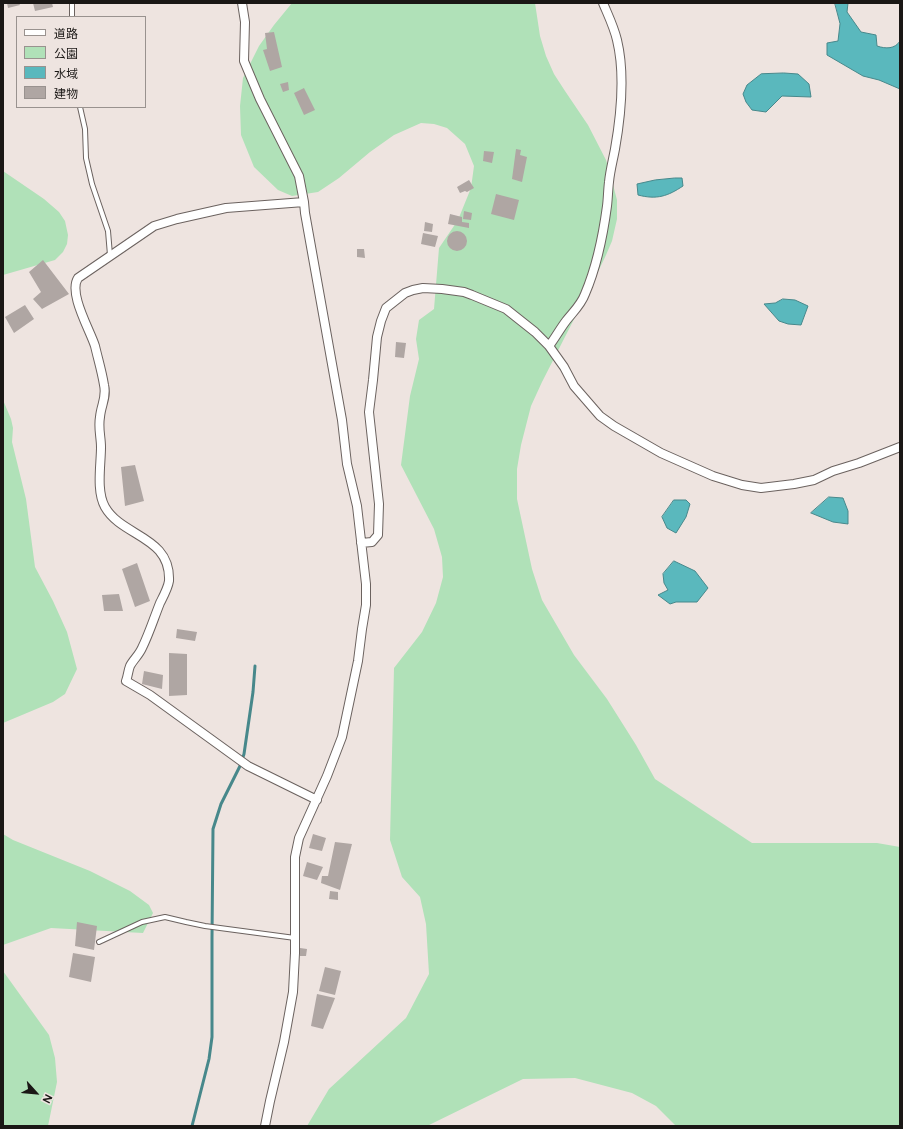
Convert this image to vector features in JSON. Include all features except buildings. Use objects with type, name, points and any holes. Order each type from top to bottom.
[{"type":"street","points":[[242,3],[245,22],[244,62],[260,100],[299,176],[342,420],[348,464],[357,506],[366,584],[366,605],[358,661],[342,737],[317,800],[299,838],[295,857],[295,953],[293,992],[284,1042],[265,1126]]},
{"type":"street","points":[[549,346],[567,320],[574,313],[591,280],[601,243],[607,205],[609,181],[615,148],[621,81],[621,62],[613,26],[603,3]]},
{"type":"street","points":[[304,202],[226,208],[166,221],[154,226],[78,278],[75,282],[78,305],[94,345],[105,387],[105,400],[98,429],[101,447],[100,496],[105,507],[114,519],[151,542],[162,553],[167,566],[169,582],[141,650],[130,666],[126,681],[150,695],[248,766],[317,800]]},
{"type":"street","points":[[361,543],[372,542],[378,535],[379,504],[369,412],[374,380],[377,337],[386,308],[405,292],[423,288],[442,289],[472,294],[506,309],[535,332],[549,346],[564,367],[574,386],[600,416],[614,426],[661,452],[713,476],[742,485],[761,488],[777,487],[814,480],[833,471],[859,463],[900,447]]},
{"type":"lane","points":[[72,3],[72,16]]},
{"type":"lane","points":[[80,108],[85,129],[86,158],[92,184],[108,231],[110,256]]},
{"type":"lane","points":[[99,942],[142,922],[165,916],[205,926],[295,938]]},
{"type":"green space","points":[[292,3],[535,3],[540,36],[546,56],[554,74],[588,125],[606,160],[617,200],[617,219],[612,241],[531,406],[521,445],[517,469],[517,499],[532,569],[542,600],[574,655],[607,699],[636,745],[655,779],[752,843],[877,843],[900,847],[900,1126],[676,1126],[656,1106],[632,1093],[575,1078],[523,1079],[427,1126],[307,1126],[329,1089],[406,1018],[429,974],[426,924],[420,897],[402,877],[390,840],[394,668],[422,632],[436,603],[443,577],[442,557],[434,529],[401,465],[410,396],[419,359],[416,339],[419,320],[434,309],[439,248],[458,220],[471,188],[474,166],[465,144],[447,128],[434,124],[421,123],[394,135],[370,152],[339,178],[318,192],[292,196],[278,190],[254,167],[241,135],[240,106],[243,78],[259,46]]},
{"type":"green space","points":[[3,171],[44,199],[59,212],[65,221],[68,235],[67,244],[63,252],[55,260],[3,275]]},
{"type":"green space","points":[[3,400],[13,428],[12,442],[26,499],[35,567],[67,632],[77,669],[65,694],[53,702],[3,723]]},
{"type":"green space","points":[[3,834],[13,840],[90,871],[130,891],[149,905],[153,913],[143,933],[51,928],[3,945]]},
{"type":"green space","points":[[3,971],[49,1035],[55,1058],[57,1082],[48,1126],[3,1126]]},
{"type":"water","points":[[835,3],[848,3],[847,12],[861,32],[876,35],[877,46],[890,48],[896,46],[900,41],[900,89],[879,80],[863,76],[827,55],[827,43],[838,41],[840,24]]},
{"type":"water","points":[[761,74],[798,74],[809,84],[811,97],[782,96],[766,112],[752,110],[746,102],[743,94],[747,85]]},
{"type":"water","points":[[682,178],[683,186],[667,195],[651,197],[638,195],[637,184]]},
{"type":"water","points":[[783,299],[795,300],[808,306],[801,325],[788,324],[779,321],[764,304],[775,303]]},
{"type":"water","points":[[829,497],[843,498],[848,511],[848,524],[833,522],[811,513]]},
{"type":"water","points":[[674,500],[686,500],[690,504],[686,517],[676,533],[667,528],[662,517]]},
{"type":"water","points":[[674,561],[695,571],[708,588],[697,602],[676,602],[670,604],[658,595],[668,590],[664,583],[663,574]]},
{"type":"waterway","points":[[192,1126],[209,1059],[212,1037],[213,829],[221,804],[240,766],[244,754],[253,692],[255,666]]}]
